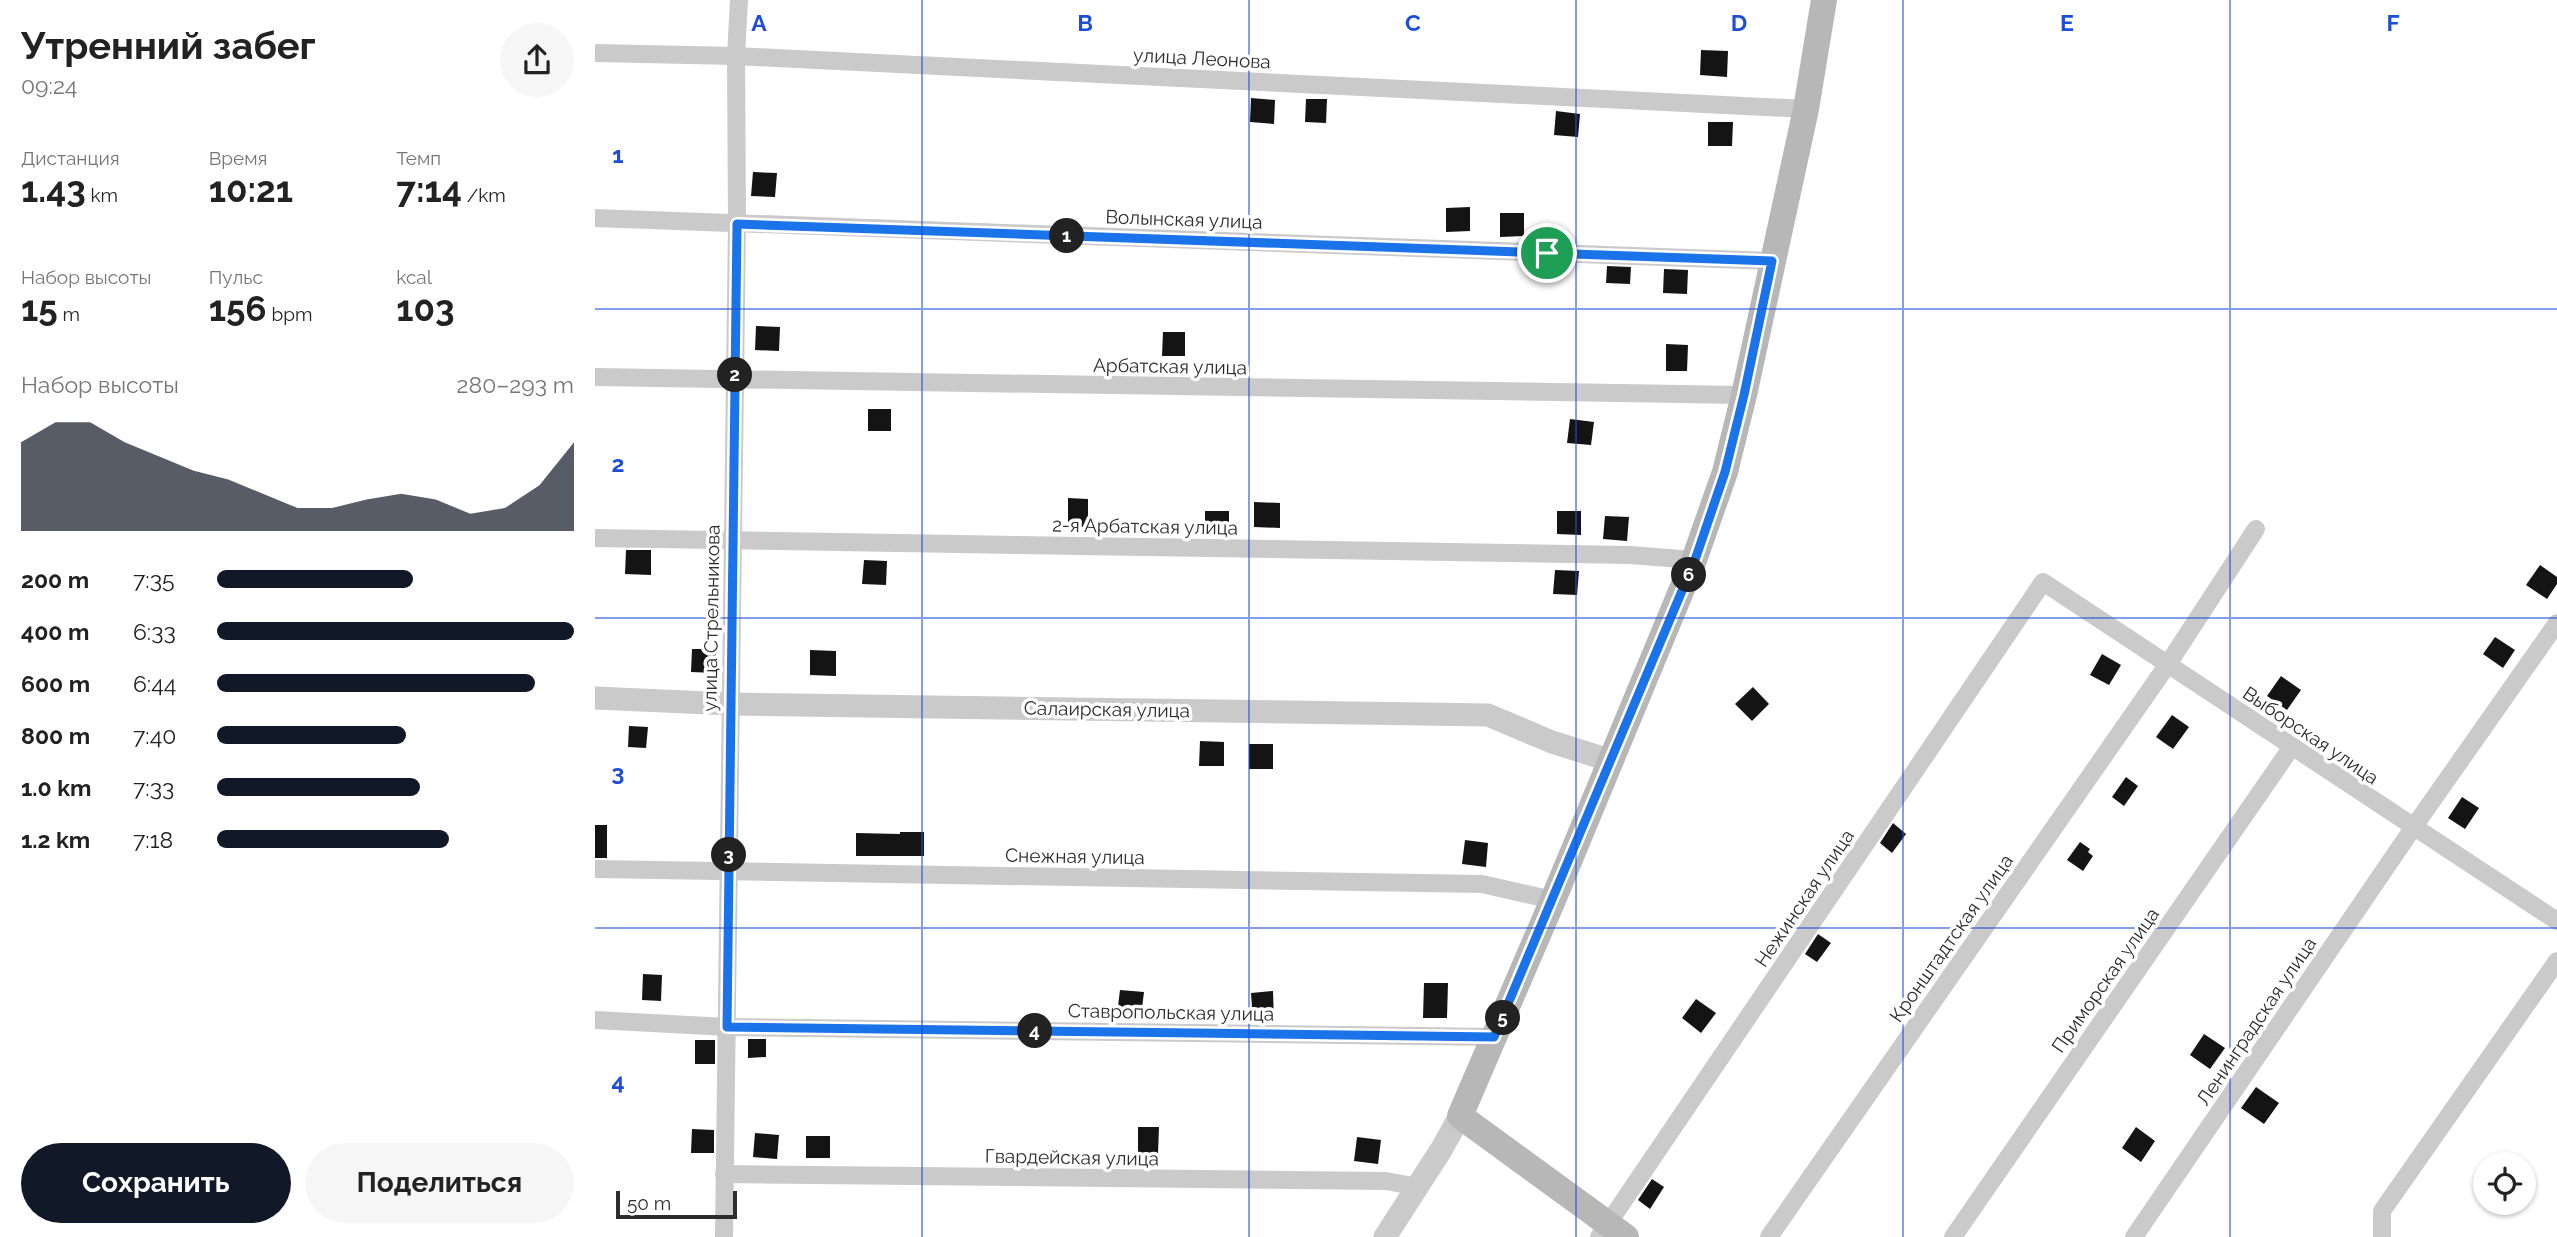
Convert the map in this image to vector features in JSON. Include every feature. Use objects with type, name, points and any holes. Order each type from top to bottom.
[{"type":"main road","points":[[1611,1233],[1460,1116],[1695,560],[1725,472],[1806,108],[1824,0]]},
{"type":"street","name":"улица Стрельникова","points":[[724,1237],[737,224],[736,56],[739,0]]},
{"type":"street","name":"улица Леонова","points":[[595,53],[736,56],[1806,108]]},
{"type":"street","name":"Волынская улица","points":[[595,218],[1772,261]]},
{"type":"street","name":"Арбатская улица","points":[[595,377],[1744,395]]},
{"type":"street","name":"Кронштадтская улица","points":[[1769,1237],[2168,664],[2256,529]]},
{"type":"street","name":"2-я Арбатская улица","points":[[595,538],[1630,555],[1695,560]]},
{"type":"street","name":"Выборская улица","points":[[2043,582],[2557,921]]},
{"type":"street","name":"Нежинская улица","points":[[1611,1233],[2043,582]]},
{"type":"street","name":"Ленинградская улица","points":[[2134,1237],[2413,828],[2557,623]]},
{"type":"street","name":"Салаирская улица","points":[[595,698],[731,704],[1488,715],[1552,741],[1612,761]]},
{"type":"street","name":"Приморская улица","points":[[1954,1237],[2291,748]]},
{"type":"street","name":"Снежная улица","points":[[595,869],[1482,884],[1553,900]]},
{"type":"street","points":[[2382,1237],[2382,1211],[2557,961]]},
{"type":"street","name":"Ставропольская улица","points":[[595,1020],[727,1027],[1494,1037]]},
{"type":"street","points":[[1385,1237],[1460,1116]]},
{"type":"street","name":"Гвардейская улица","points":[[725,1174],[1386,1181],[1419,1186]]},
{"type":"building","points":[[1701,50],[1728,51],[1727,77],[1700,75]]},
{"type":"building","points":[[1251,98],[1275,100],[1274,124],[1250,122]]},
{"type":"building","points":[[1306,99],[1327,99],[1326,123],[1305,122]]},
{"type":"building","points":[[1556,111],[1580,114],[1578,137],[1554,135]]},
{"type":"building","points":[[1708,122],[1733,122],[1732,146],[1708,146]]},
{"type":"building","points":[[753,172],[777,173],[775,197],[751,196]]},
{"type":"building","points":[[1470,207],[1470,231],[1446,232],[1446,208]]},
{"type":"building","points":[[1500,213],[1524,213],[1524,236],[1500,237]]},
{"type":"building","points":[[1607,266],[1631,267],[1630,284],[1606,283]]},
{"type":"building","points":[[1664,269],[1688,270],[1687,294],[1663,293]]},
{"type":"building","points":[[756,326],[780,327],[779,351],[755,350]]},
{"type":"building","points":[[1163,332],[1185,332],[1185,356],[1162,356]]},
{"type":"building","points":[[1666,344],[1688,345],[1687,371],[1666,371]]},
{"type":"building","points":[[868,409],[891,409],[891,431],[868,431]]},
{"type":"building","points":[[1570,419],[1594,422],[1591,445],[1567,443]]},
{"type":"building","points":[[1068,498],[1088,499],[1088,527],[1068,527]]},
{"type":"building","points":[[1254,502],[1280,503],[1280,528],[1254,527]]},
{"type":"building","points":[[1205,511],[1229,511],[1229,536],[1205,535]]},
{"type":"building","points":[[1557,511],[1581,511],[1581,535],[1557,534]]},
{"type":"building","points":[[1605,516],[1629,517],[1627,541],[1603,539]]},
{"type":"building","points":[[626,550],[651,550],[651,575],[625,574]]},
{"type":"building","points":[[864,560],[887,561],[886,585],[862,584]]},
{"type":"building","points":[[2540,565],[2557,577],[2557,584],[2547,599],[2526,585]]},
{"type":"building","points":[[1555,570],[1579,571],[1577,595],[1553,594]]},
{"type":"building","points":[[2495,637],[2515,650],[2503,668],[2483,654]]},
{"type":"building","points":[[692,649],[716,649],[716,673],[691,672]]},
{"type":"building","points":[[810,650],[836,651],[836,676],[810,675]]},
{"type":"building","points":[[2102,654],[2121,665],[2109,685],[2090,675]]},
{"type":"building","points":[[2281,676],[2301,690],[2287,710],[2267,696]]},
{"type":"building","points":[[1753,687],[1769,704],[1752,721],[1735,704]]},
{"type":"building","points":[[2172,715],[2189,727],[2173,749],[2156,737]]},
{"type":"building","points":[[629,726],[648,727],[646,748],[628,747]]},
{"type":"building","points":[[1200,741],[1224,742],[1224,766],[1199,766]]},
{"type":"building","points":[[1249,744],[1273,744],[1273,769],[1249,769]]},
{"type":"building","points":[[2126,777],[2138,786],[2124,806],[2112,797]]},
{"type":"building","points":[[2462,797],[2479,808],[2465,829],[2448,818]]},
{"type":"building","points":[[1893,823],[1906,834],[1892,853],[1880,843]]},
{"type":"building","points":[[595,825],[607,825],[607,858],[595,858]]},
{"type":"building","points":[[924,832],[924,856],[856,856],[856,833]]},
{"type":"building","points":[[1465,840],[1488,843],[1486,867],[1462,864]]},
{"type":"building","points":[[2080,842],[2090,849],[2088,852],[2093,856],[2083,871],[2067,860]]},
{"type":"building","points":[[1818,934],[1831,943],[1817,962],[1805,954]]},
{"type":"building","points":[[643,974],[662,975],[661,1001],[642,1000]]},
{"type":"building","points":[[1424,983],[1448,983],[1447,1018],[1423,1018]]},
{"type":"building","points":[[1120,990],[1144,992],[1141,1016],[1117,1014]]},
{"type":"building","points":[[1273,991],[1274,1022],[1253,1022],[1251,993]]},
{"type":"building","points":[[1696,999],[1716,1013],[1701,1033],[1682,1018]]},
{"type":"building","points":[[2204,1034],[2225,1048],[2210,1069],[2190,1055]]},
{"type":"building","points":[[748,1039],[766,1039],[766,1057],[748,1058]]},
{"type":"building","points":[[695,1040],[715,1040],[715,1064],[695,1064]]},
{"type":"building","points":[[2256,1087],[2279,1103],[2264,1124],[2241,1108]]},
{"type":"building","points":[[1138,1127],[1159,1127],[1158,1153],[1138,1153]]},
{"type":"building","points":[[2136,1127],[2155,1141],[2141,1162],[2122,1148]]},
{"type":"building","points":[[692,1129],[714,1130],[714,1153],[691,1153]]},
{"type":"building","points":[[755,1133],[779,1135],[777,1159],[753,1157]]},
{"type":"building","points":[[806,1136],[830,1136],[830,1158],[806,1158]]},
{"type":"building","points":[[1357,1137],[1381,1140],[1378,1164],[1354,1161]]},
{"type":"building","points":[[1652,1179],[1664,1187],[1650,1209],[1638,1200]]},
{"type":"route","points":[[737,224],[1547,253],[1772,261],[1725,472],[1695,560],[1494,1037],[727,1027],[737,224]]}]
